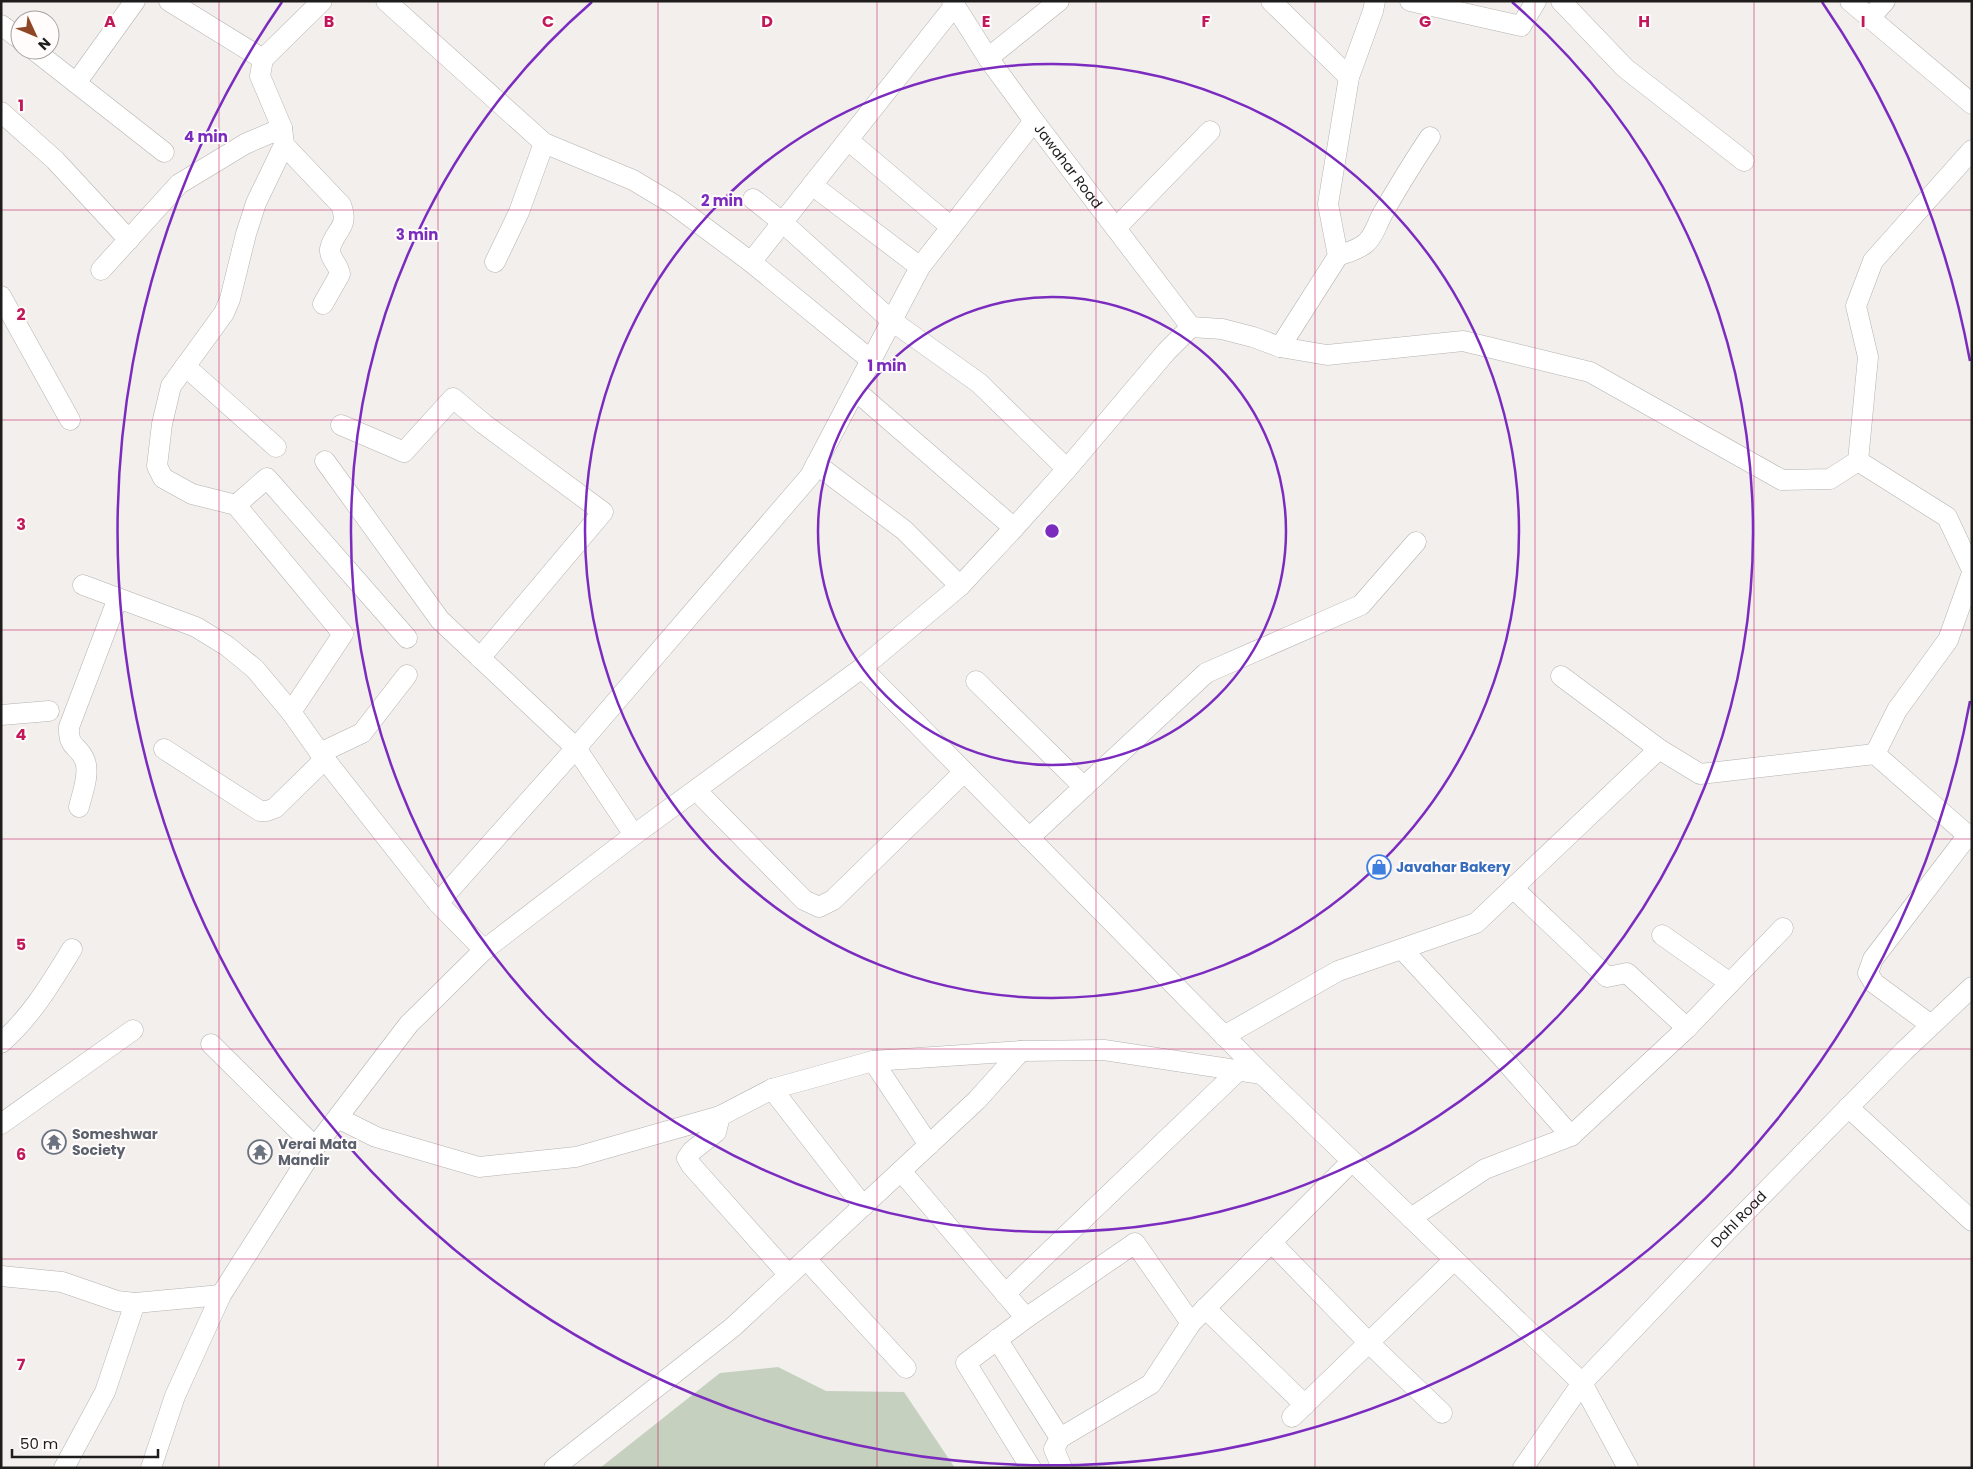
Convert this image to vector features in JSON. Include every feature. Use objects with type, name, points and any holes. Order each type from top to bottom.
[{"type":"street","points":[[76,83],[135,1]]},
{"type":"street","points":[[169,1],[263,59]]},
{"type":"street","points":[[322,1],[263,59],[260,76],[283,136],[341,205],[345,215],[344,225],[330,250],[331,257],[340,274],[323,304]]},
{"type":"street","points":[[386,1],[544,143],[633,180],[673,204],[750,262],[872,361]]},
{"type":"street","points":[[988,58],[1059,1]]},
{"type":"street","points":[[1271,1],[1349,77]]},
{"type":"street","points":[[1338,256],[1328,204],[1349,77],[1375,1]]},
{"type":"street","points":[[1410,1],[1521,26],[1536,1]]},
{"type":"street","points":[[1561,1],[1625,68],[1744,160]]},
{"type":"street","points":[[1850,1],[1972,104]]},
{"type":"street","points":[[1870,18],[1885,1]]},
{"type":"street","points":[[750,262],[954,3]]},
{"type":"street","name":"Jawahar Road","points":[[954,3],[988,58],[1034,121],[1191,326]]},
{"type":"street","points":[[47,60],[164,152]]},
{"type":"street","points":[[1,112],[55,160],[129,240]]},
{"type":"street","points":[[438,903],[576,748],[810,476],[920,267],[1034,121]]},
{"type":"street","points":[[1116,228],[1210,131]]},
{"type":"street","points":[[101,270],[179,184],[245,144],[283,136]]},
{"type":"street","points":[[283,136],[256,203],[224,313],[171,386],[162,424],[157,466],[164,478],[192,494],[236,505],[343,634],[291,712]]},
{"type":"street","points":[[1280,347],[1338,256],[1358,249],[1374,233],[1380,217],[1406,172],[1430,138]]},
{"type":"street","points":[[848,140],[951,227]]},
{"type":"street","points":[[495,262],[519,212],[544,143]]},
{"type":"street","points":[[1858,461],[1868,357],[1856,306],[1873,261],[1972,150]]},
{"type":"street","points":[[812,185],[920,267]]},
{"type":"street","points":[[753,200],[782,222],[892,321],[979,383],[1068,469]]},
{"type":"street","points":[[1,296],[70,420]]},
{"type":"street","points":[[151,1468],[175,1396],[222,1295],[278,1202],[315,1147],[409,1024],[484,950],[634,835],[862,668],[960,586],[1068,469],[1166,352],[1191,326],[1222,329],[1253,337],[1280,347],[1327,355],[1463,341],[1590,372],[1782,480],[1830,479],[1858,461]]},
{"type":"street","points":[[184,366],[276,447]]},
{"type":"street","points":[[856,391],[1014,528]]},
{"type":"street","points":[[341,425],[404,452],[453,398],[484,424],[603,512],[480,658]]},
{"type":"street","points":[[325,461],[440,620],[576,748],[634,835]]},
{"type":"street","points":[[1858,461],[1948,517],[1972,572],[1948,640],[1897,710],[1875,754]]},
{"type":"street","points":[[816,464],[904,530],[960,586]]},
{"type":"street","points":[[236,505],[267,478],[407,638]]},
{"type":"street","points":[[1029,838],[1206,673],[1362,605],[1416,542]]},
{"type":"street","points":[[83,585],[196,627],[227,646],[255,669],[291,712],[322,756],[438,903],[484,950]]},
{"type":"street","points":[[79,807],[87,771],[86,762],[69,738],[70,727],[118,598]]},
{"type":"street","points":[[862,668],[1262,1074],[1582,1383],[1628,1468]]},
{"type":"street","points":[[164,749],[260,811],[267,811],[275,808],[322,756],[362,733],[407,675]]},
{"type":"street","points":[[1561,676],[1659,749],[1700,774],[1875,754],[1970,837],[1874,959],[1868,973],[1874,983],[1931,1024]]},
{"type":"street","points":[[976,681],[1084,787]]},
{"type":"street","points":[[1,715],[49,711]]},
{"type":"street","points":[[1224,1036],[1338,971],[1476,923],[1659,749]]},
{"type":"street","points":[[696,790],[804,900],[819,907],[833,900],[964,772]]},
{"type":"street","points":[[1513,888],[1607,977],[1627,973],[1686,1028]]},
{"type":"street","points":[[1411,1218],[1485,1169],[1571,1136],[1686,1028],[1783,928]]},
{"type":"street","points":[[1662,935],[1730,983]]},
{"type":"street","points":[[1,1043],[27,1016],[48,988],[72,949]]},
{"type":"street","points":[[1402,949],[1500,1055],[1571,1136]]},
{"type":"street","name":"Dahl Road","points":[[1524,1468],[1582,1383],[1848,1107],[1931,1024],[1972,987]]},
{"type":"street","points":[[1,1124],[133,1030]]},
{"type":"street","points":[[211,1044],[315,1147]]},
{"type":"street","points":[[338,1118],[376,1137],[479,1167],[576,1157],[720,1116],[772,1089],[873,1061],[1021,1051],[1104,1050],[1262,1074]]},
{"type":"street","points":[[554,1468],[733,1327],[977,1100],[1021,1051]]},
{"type":"street","points":[[873,1061],[929,1145]]},
{"type":"street","points":[[1005,1294],[1239,1070]]},
{"type":"street","points":[[772,1089],[863,1206]]},
{"type":"street","points":[[1848,1107],[1972,1221]]},
{"type":"street","points":[[720,1116],[716,1132],[692,1151],[687,1158],[690,1165],[789,1275]]},
{"type":"street","points":[[1062,1468],[1054,1448],[1060,1438],[1151,1384],[1191,1323],[1352,1161]]},
{"type":"street","points":[[901,1171],[1026,1318]]},
{"type":"street","points":[[1271,1242],[1368,1343],[1442,1413]]},
{"type":"street","points":[[1031,1468],[966,1363],[1026,1318],[1135,1243],[1191,1323]]},
{"type":"street","points":[[806,1259],[906,1368]]},
{"type":"street","points":[[1205,1308],[1299,1411],[1454,1260]]},
{"type":"street","points":[[1,1276],[62,1282],[116,1301],[135,1304],[222,1295]]},
{"type":"street","points":[[64,1468],[105,1392],[120,1354],[135,1304]]},
{"type":"street","points":[[997,1339],[1060,1438]]},
{"type":"green space","points":[[778,1367],[826,1391],[904,1392],[955,1468],[600,1468],[720,1373]]},
{"type":"place","name":"Javahar Bakery","points":[[1379,867]]},
{"type":"place","name":"Someshwar Society","points":[[54,1142]]},
{"type":"place","name":"Verai Mata Mandir","points":[[260,1152]]}]
